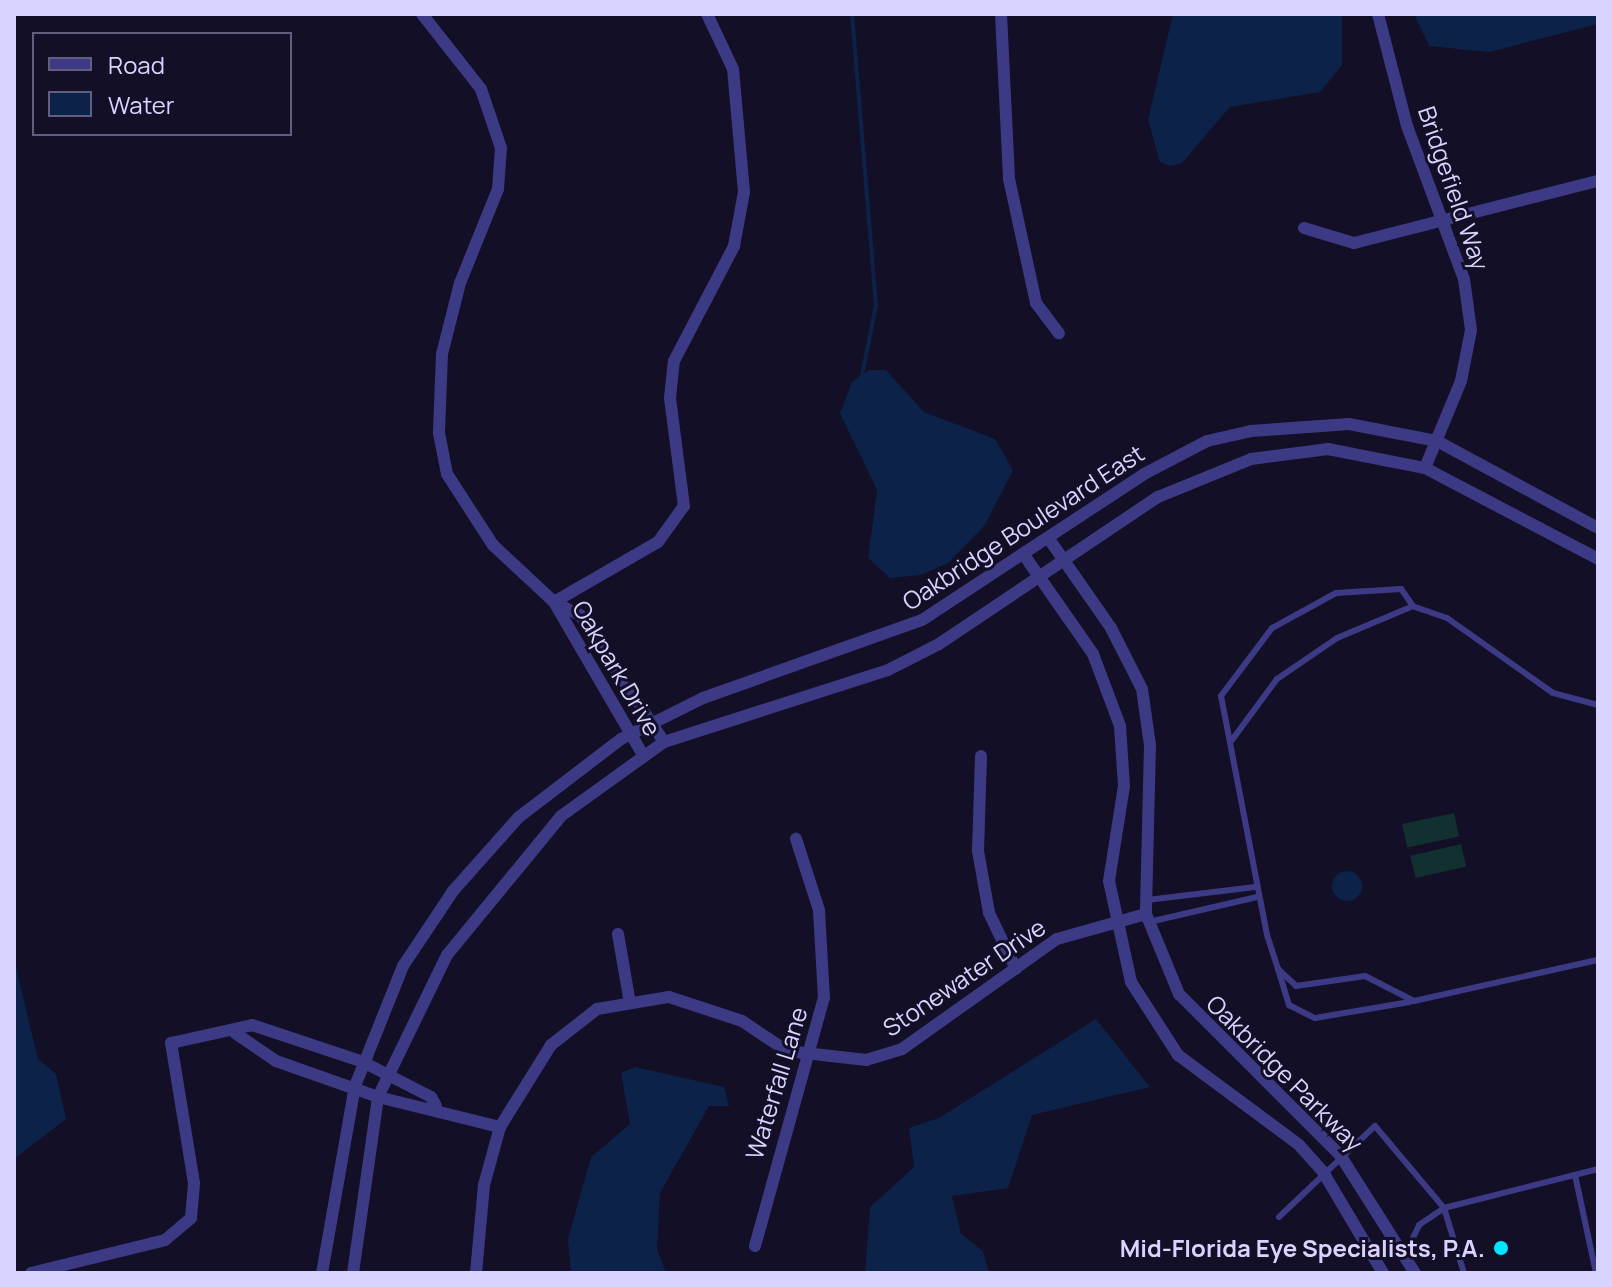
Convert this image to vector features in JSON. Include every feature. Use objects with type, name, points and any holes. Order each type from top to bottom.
[{"type":"street","name":"Oakpark Drive","points":[[422,14],[481,89],[501,148],[491,214],[447,329],[438,398],[442,455],[471,520],[554,602],[589,667],[643,755]]},
{"type":"street","points":[[554,602],[658,542],[684,506],[670,398],[674,361],[734,246],[744,192],[733,69],[707,14]]},
{"type":"street","points":[[1001,14],[1009,179],[1036,303],[1059,333]]},
{"type":"street","name":"Bridgefield Way","points":[[1378,14],[1407,126],[1464,279],[1471,330],[1437,441],[1425,468]]},
{"type":"street","points":[[1304,228],[1354,243],[1598,181]]},
{"type":"street","name":"Oakbridge Boulevard East","points":[[322,1273],[355,1086],[403,966],[453,891],[538,799],[630,734],[652,722],[893,634],[1207,441],[1312,424],[1437,441],[1598,528]]},
{"type":"street","name":"Oakbridge Boulevard East","points":[[353,1273],[378,1097],[420,1002],[469,921],[561,816],[664,742],[888,670],[1040,577],[1158,497],[1251,459],[1328,449],[1425,468],[1598,559]]},
{"type":"street","name":"Oakbridge Parkway","points":[[1049,539],[1065,560],[1142,689],[1150,745],[1147,918],[1194,1016],[1340,1155],[1415,1273]]},
{"type":"street","name":"Oakbridge Parkway","points":[[1024,555],[1093,654],[1120,726],[1124,786],[1109,881],[1115,922],[1131,982],[1178,1055],[1299,1145],[1323,1172],[1383,1273]]},
{"type":"street","name":"Oakpark Drive","points":[[554,602],[580,615],[607,650],[664,742]]},
{"type":"street","points":[[589,667],[607,650]]},
{"type":"street","points":[[981,756],[978,851],[989,913],[1016,969]]},
{"type":"street","name":"Waterfall Lane","points":[[755,1246],[810,1055],[826,969],[819,910],[796,839]]},
{"type":"street","name":"Stonewater Drive","points":[[476,1273],[484,1185],[500,1127],[551,1045],[597,1009],[629,998],[694,1002],[810,1055],[866,1060],[902,1049],[1057,939],[1115,922],[1147,918]]},
{"type":"street","points":[[618,934],[629,998]]},
{"type":"street","points":[[31,1273],[165,1240],[191,1218],[194,1183],[171,1043],[235,1033],[252,1025],[363,1062],[436,1106]]},
{"type":"street","points":[[235,1033],[298,1068],[355,1086],[378,1097],[436,1106],[500,1127]]},
{"type":"street","points":[[298,1068],[306,1043]]},
{"type":"lane","points":[[1598,705],[1553,693],[1447,618],[1413,606],[1401,589],[1336,593],[1272,628],[1221,696],[1232,740],[1257,897],[1289,1005],[1315,1018],[1414,1001],[1598,960]]},
{"type":"lane","points":[[1232,740],[1277,679],[1337,638],[1413,606]]},
{"type":"lane","points":[[1146,900],[1255,887]]},
{"type":"lane","points":[[1147,918],[1257,897]]},
{"type":"lane","points":[[1278,969],[1296,986],[1365,976],[1414,1001]]},
{"type":"lane","points":[[1279,1217],[1366,1129],[1386,1130],[1444,1208],[1464,1273]]},
{"type":"lane","points":[[1405,1254],[1419,1225],[1444,1208],[1598,1169]]},
{"type":"lane","points":[[1575,1175],[1596,1273]]},
{"type":"green space","points":[[1454,813],[1459,836],[1407,847],[1402,824]]},
{"type":"green space","points":[[1461,844],[1466,866],[1416,878],[1410,856]]},
{"type":"water","points":[[1173,14],[1342,14],[1342,65],[1320,92],[1230,107],[1182,163],[1170,166],[1160,162],[1148,120]]},
{"type":"water","points":[[1414,14],[1598,14],[1598,24],[1489,52],[1429,46]]},
{"type":"water","points":[[869,370],[886,370],[924,412],[995,439],[1013,470],[985,525],[948,563],[921,575],[890,578],[868,558],[877,490],[840,413],[852,382]]},
{"type":"water","points":[[1347,871],[1353,872],[1361,880],[1361,892],[1353,900],[1347,901],[1341,900],[1333,892],[1332,886],[1333,880],[1341,872]]},
{"type":"water","points":[[14,959],[38,1059],[56,1074],[66,1119],[14,1159]]},
{"type":"water","points":[[1096,1019],[1150,1087],[1032,1115],[1008,1188],[952,1196],[961,1234],[983,1251],[989,1273],[865,1273],[870,1207],[914,1167],[909,1128],[939,1118]]},
{"type":"water","points":[[635,1067],[724,1087],[729,1106],[709,1106],[660,1193],[657,1249],[666,1273],[571,1273],[568,1239],[591,1157],[630,1124],[621,1073]]},
{"type":"waterway","points":[[852,14],[876,305],[862,376]]},
{"type":"place","name":"Mid-Florida Eye Specialists, P.A.","points":[[1501,1248]]}]
